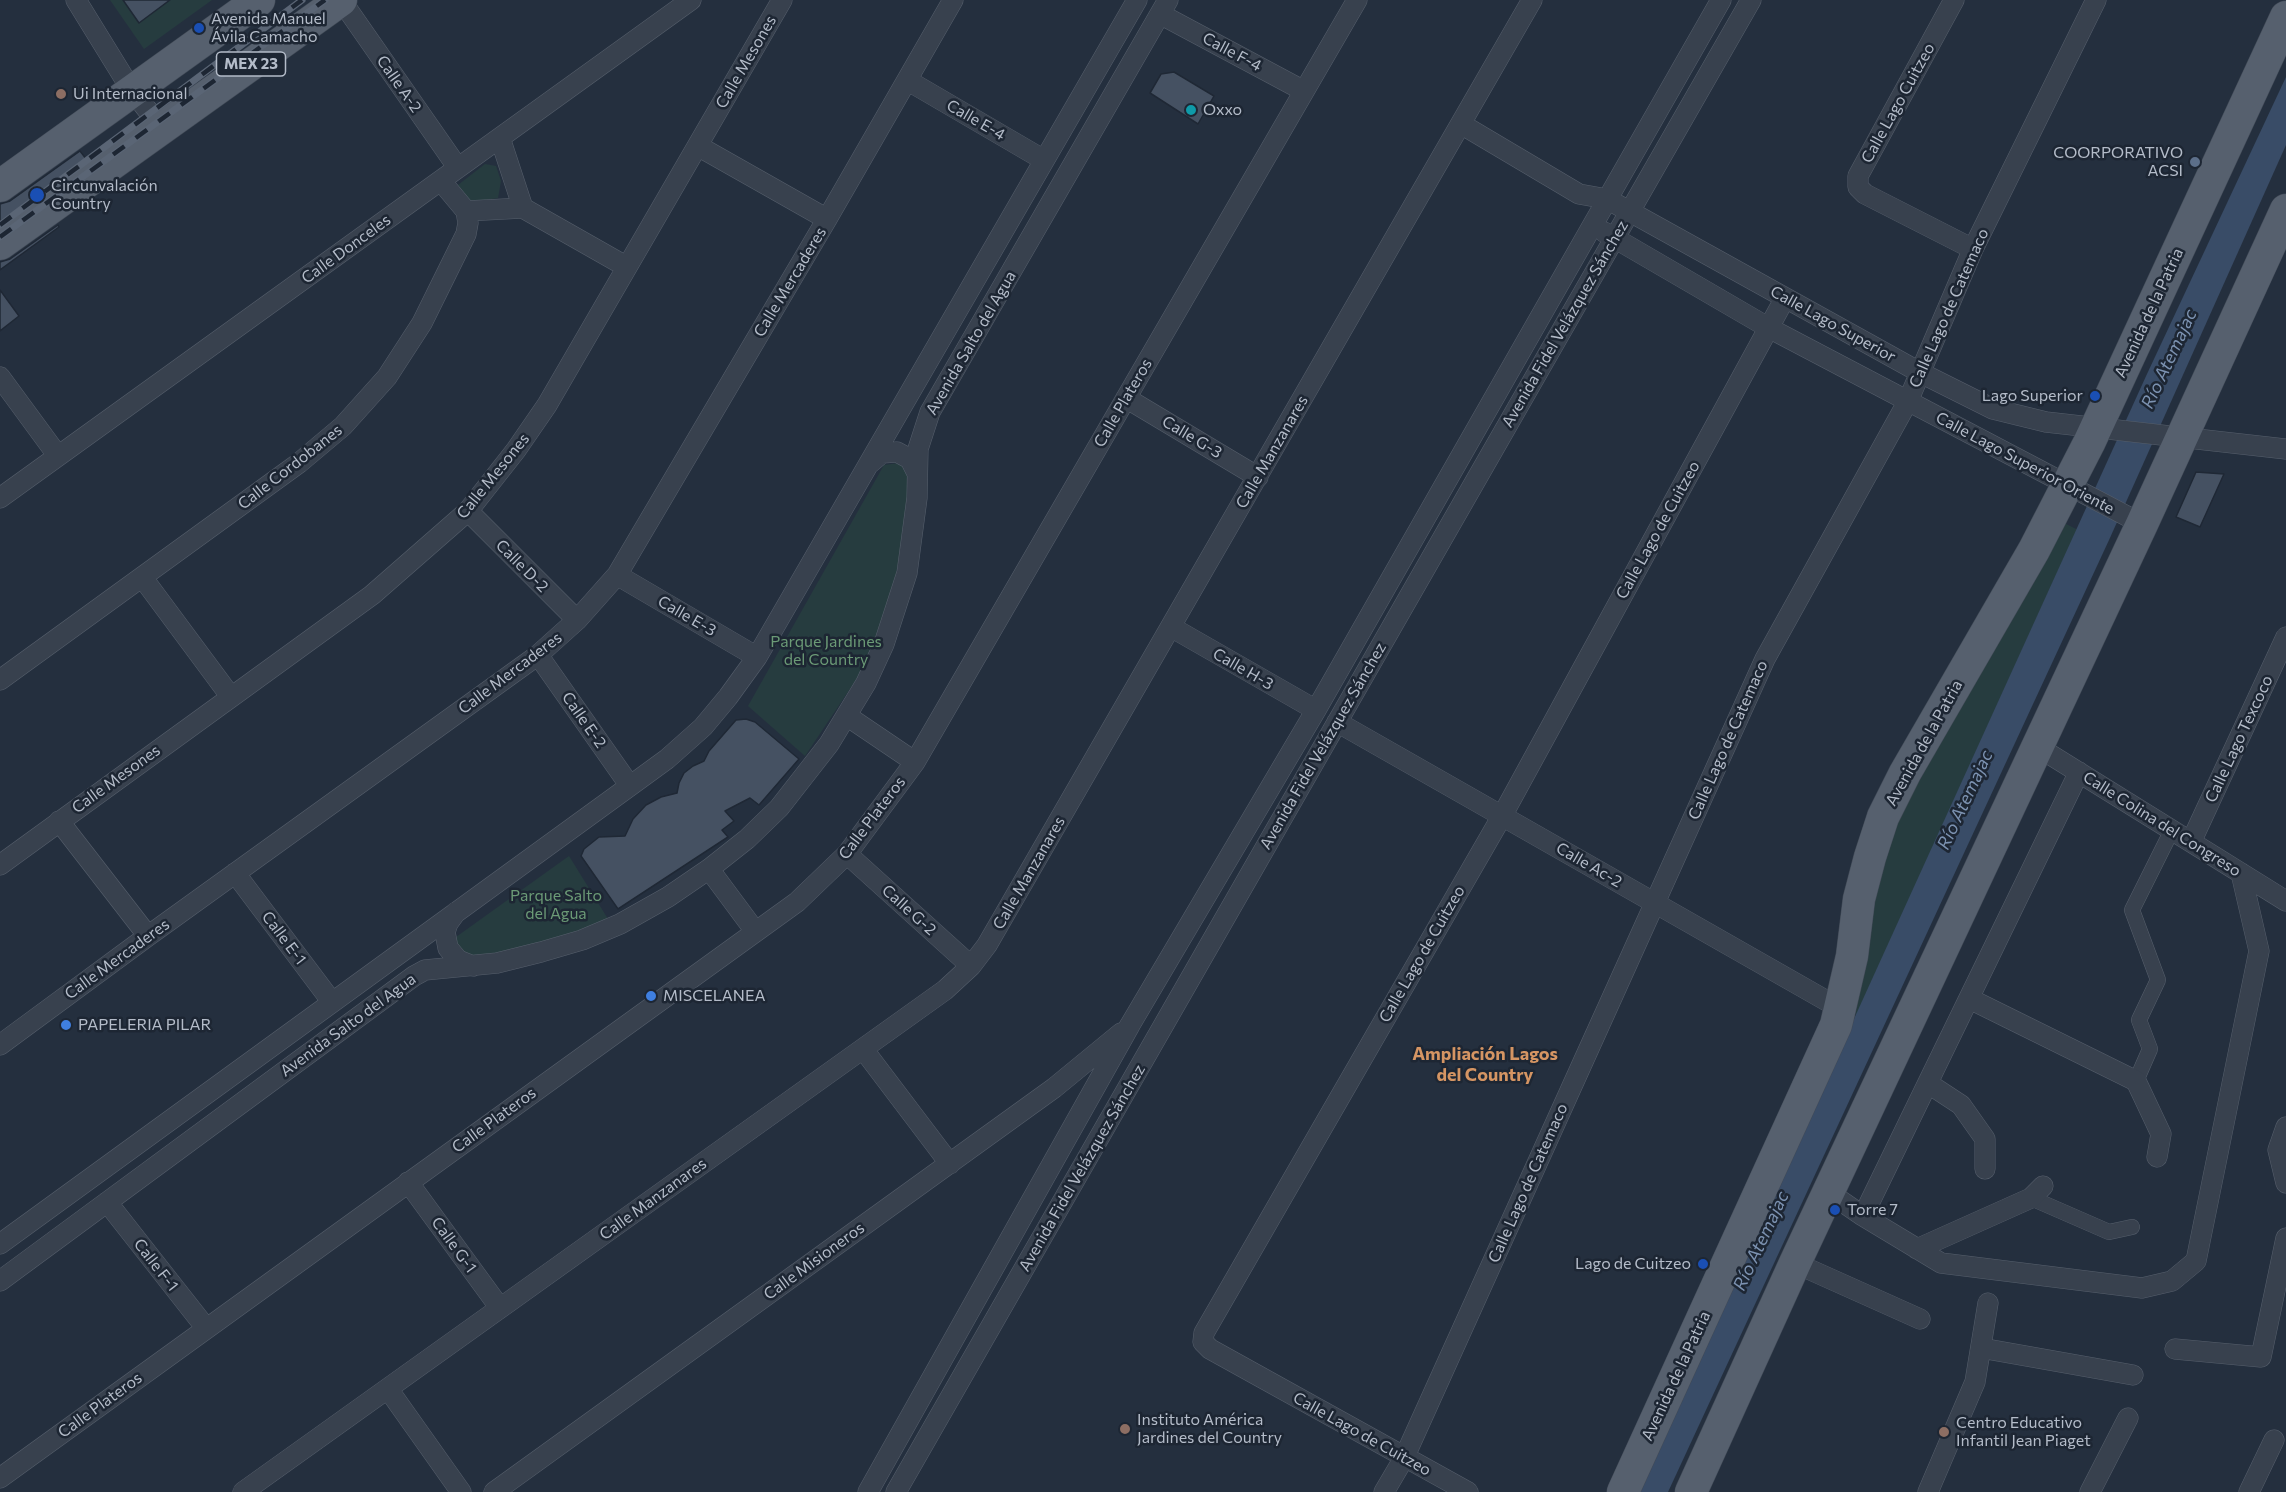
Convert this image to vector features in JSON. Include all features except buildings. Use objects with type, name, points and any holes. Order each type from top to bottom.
[{"type":"main road","name":"MEX 23","points":[[0,186],[259,0]]},
{"type":"main road","name":"MEX 23","points":[[0,244],[341,0]]},
{"type":"main road","name":"Avenida de la Patria","points":[[1623,1492],[1836,1025],[1852,957],[1859,899],[1883,817],[1905,773],[2034,550],[2073,488],[2105,429],[2286,17]]},
{"type":"main road","points":[[1691,1492],[1828,1192],[2038,747],[2135,520],[2286,210]]},
{"type":"street","points":[[76,0],[133,91],[162,129]]},
{"type":"street","name":"Calle A-2","points":[[341,0],[458,168]]},
{"type":"street","name":"Calle Donceles","points":[[0,498],[691,0]]},
{"type":"street","name":"Calle Mesones","points":[[0,865],[372,595],[468,512],[547,405],[782,0]]},
{"type":"street","name":"Calle Mercaderes","points":[[0,1045],[538,655],[577,620],[617,575],[953,0]]},
{"type":"street","name":"Avenida Salto del Agua","points":[[0,1244],[667,759],[703,728],[757,657],[1137,0]]},
{"type":"street","name":"Calle Plateros","points":[[0,1478],[797,902],[847,855],[915,762],[1357,0]]},
{"type":"street","name":"Calle Manzanares","points":[[243,1492],[945,990],[971,966],[987,945],[1532,0]]},
{"type":"street","name":"Avenida Fidel Velázquez Sánchez","points":[[896,1492],[1751,0]]},
{"type":"street","name":"Calle Lago Cuitzeo","points":[[1954,0],[1858,176],[1858,187],[1865,194],[1973,249]]},
{"type":"street","name":"Calle Lago de Catemaco","points":[[1384,1492],[1404,1458],[1765,659],[1908,401],[1973,249],[2096,0]]},
{"type":"street","name":"Avenida Salto del Agua","points":[[0,1281],[414,976],[425,970],[496,963],[582,940],[630,918],[668,897],[709,869],[747,839],[779,808],[829,744],[847,716],[884,644],[898,605],[913,535],[917,498],[918,448],[930,412],[1164,7]]},
{"type":"street","name":"Calle F-4","points":[[1164,7],[1304,91]]},
{"type":"street","points":[[1717,7],[1736,26]]},
{"type":"street","name":"Avenida Fidel Velázquez Sánchez","points":[[867,1492],[1130,1025],[1316,710],[1717,7]]},
{"type":"street","name":"Calle E-4","points":[[907,80],[1044,160]]},
{"type":"street","name":"Calle Lago Superior","points":[[1461,124],[1579,194],[1607,200],[1970,399],[1993,409],[2038,421],[2175,437]]},
{"type":"street","points":[[500,138],[523,208]]},
{"type":"street","points":[[698,146],[827,219]]},
{"type":"street","points":[[441,181],[466,211],[523,208],[627,267]]},
{"type":"street","points":[[1579,194],[1592,225]]},
{"type":"street","name":"Calle Cordobanes","points":[[2,674],[142,577],[299,463],[343,426],[387,377],[422,323],[461,247],[468,223],[466,211]]},
{"type":"street","name":"Calle Lago Superior","points":[[1592,225],[1769,328],[1908,401]]},
{"type":"street","points":[[1004,229],[1028,242]]},
{"type":"street","name":"Calle Lago de Cuitzeo","points":[[1468,1492],[1210,1349],[1203,1342],[1204,1333],[1502,816],[1785,298]]},
{"type":"street","points":[[1537,322],[1559,335]]},
{"type":"street","points":[[0,377],[58,456]]},
{"type":"street","name":"Calle G-3","points":[[1126,398],[1257,477]]},
{"type":"street","name":"Calle Lago Superior Oriente","points":[[1908,401],[2135,520]]},
{"type":"street","points":[[2175,437],[2286,449]]},
{"type":"street","points":[[866,468],[875,457],[882,453],[897,452],[910,459],[917,472]]},
{"type":"street","name":"Calle D-2","points":[[468,512],[577,620]]},
{"type":"street","name":"Calle E-3","points":[[617,575],[757,657]]},
{"type":"street","points":[[142,577],[231,697]]},
{"type":"street","name":"Calle H-3","points":[[1171,627],[1316,710]]},
{"type":"street","name":"Calle Lago Texcoco","points":[[2191,842],[2286,637]]},
{"type":"street","name":"Calle E-2","points":[[538,655],[630,786]]},
{"type":"street","points":[[847,716],[915,762]]},
{"type":"street","name":"Calle Ac-2","points":[[1337,722],[1841,1009]]},
{"type":"street","name":"Calle Colina del Congreso","points":[[2038,747],[2286,901]]},
{"type":"street","points":[[1863,1216],[2079,772]]},
{"type":"street","points":[[1263,799],[1286,812]]},
{"type":"street","points":[[59,820],[148,936]]},
{"type":"street","points":[[2136,1081],[2150,1049],[2139,1020],[2158,981],[2132,910],[2172,830]]},
{"type":"street","name":"Calle G-2","points":[[847,855],[971,966]]},
{"type":"street","points":[[709,869],[755,931]]},
{"type":"street","name":"Calle E-1","points":[[235,873],[332,1002]]},
{"type":"street","points":[[1828,1192],[1941,1263],[2142,1288],[2172,1281],[2196,1261],[2259,951],[2241,873]]},
{"type":"street","points":[[458,910],[448,923],[446,940],[452,954],[458,960],[473,966]]},
{"type":"street","points":[[1970,999],[2136,1081],[2161,1134],[2157,1157]]},
{"type":"street","name":"Calle Misioneros","points":[[494,1492],[1054,1088],[1130,1025]]},
{"type":"street","points":[[863,1049],[950,1164]]},
{"type":"street","points":[[1929,1084],[1961,1105],[1984,1138],[1984,1169]]},
{"type":"street","points":[[166,1124],[182,1147]]},
{"type":"street","points":[[2286,1127],[2278,1150],[2286,1183]]},
{"type":"street","name":"Calle G-1","points":[[408,1182],[500,1308]]},
{"type":"street","points":[[1917,1249],[2037,1192],[2109,1233],[2132,1227]]},
{"type":"street","name":"Calle F-1","points":[[107,1202],[206,1328]]},
{"type":"street","points":[[2175,1349],[2261,1357],[2286,1238]]},
{"type":"street","points":[[1795,1263],[1920,1319]]},
{"type":"street","points":[[1928,1492],[1975,1382],[1988,1303]]},
{"type":"street","points":[[1981,1348],[2133,1375]]},
{"type":"street","points":[[388,1389],[462,1492]]},
{"type":"street","points":[[2090,1492],[2128,1418]]},
{"type":"street","points":[[2249,1492],[2274,1440]]},
{"type":"green space","points":[[110,0],[212,0],[144,49]]},
{"type":"green space","points":[[485,164],[496,166],[501,181],[498,198],[486,200],[477,207],[457,193],[458,185]]},
{"type":"green space","name":"Parque Jardines del Country","points":[[899,463],[909,475],[907,522],[892,593],[864,668],[805,756],[748,706],[884,465]]},
{"type":"green space","points":[[2064,523],[2078,530],[1855,1019],[1874,882],[1891,828]]},
{"type":"green space","name":"Parque Salto del Agua","points":[[569,856],[608,919],[545,945],[472,961],[458,954],[456,937]]},
{"type":"water","name":"Río Atemajac","points":[[2286,77],[2286,145],[2109,540],[1668,1492],[1639,1492],[2147,374]]},
{"type":"railway","points":[[0,225],[302,0]]},
{"type":"railway","points":[[0,237],[325,0]]},
{"type":"place","name":"Avenida Manuel Ávila Camacho","points":[[199,28]]},
{"type":"place","name":"Ui Internacional","points":[[61,94]]},
{"type":"place","name":"Oxxo","points":[[1191,110]]},
{"type":"place","name":"COORPORATIVO ACSI","points":[[2195,162]]},
{"type":"place","name":"Circunvalación Country","points":[[37,195]]},
{"type":"place","name":"Lago Superior","points":[[2095,396]]},
{"type":"place","name":"MISCELANEA","points":[[651,996]]},
{"type":"place","name":"PAPELERIA PILAR","points":[[66,1025]]},
{"type":"place","name":"Torre 7","points":[[1835,1210]]},
{"type":"place","name":"Lago de Cuitzeo","points":[[1703,1264]]},
{"type":"place","name":"Instituto América Jardines del Country","points":[[1125,1429]]},
{"type":"place","name":"Centro Educativo Infantil Jean Piaget","points":[[1944,1432]]},
{"type":"district","name":"Ampliación Lagos del Country","points":[[1485,1064]]}]
